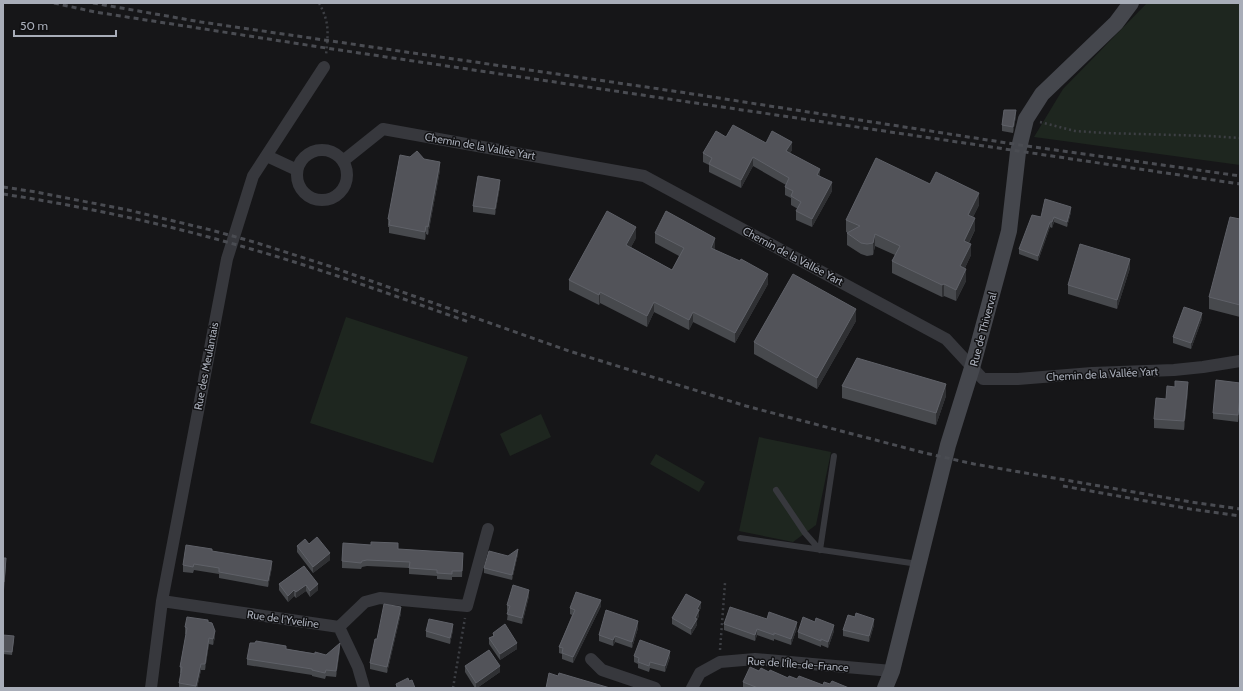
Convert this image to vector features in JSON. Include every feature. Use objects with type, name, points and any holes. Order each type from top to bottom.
[{"type":"street","name":"Rue de Thiverval","points":[[885,688],[892,671],[948,445],[972,368],[1009,231],[1018,152],[1026,119],[1042,94],[1116,23],[1131,3]]},
{"type":"street","name":"Rue des Meulantais","points":[[151,688],[162,601],[226,259],[253,176],[324,67]]},
{"type":"street","name":"Chemin de la Vallée Yart","points":[[343,161],[383,129],[644,176],[946,339],[983,379],[1018,380],[1092,373],[1174,370],[1240,361]]},
{"type":"street","points":[[322,150],[337,155],[343,161],[347,177],[345,185],[334,197],[326,200],[318,200],[310,197],[299,186],[297,170],[306,156],[313,152],[322,150]]},
{"type":"street","points":[[267,156],[297,170]]},
{"type":"street","points":[[364,688],[358,667],[339,627],[365,602],[380,598],[468,606],[488,529]]},
{"type":"street","name":"Rue de l'Yveline","points":[[162,601],[339,627]]},
{"type":"street","points":[[592,659],[602,670],[655,688]]},
{"type":"street","name":"Rue de l'Île-de-France","points":[[692,688],[700,673],[720,662],[755,659],[892,671]]},
{"type":"lane","points":[[820,550],[834,456]]},
{"type":"lane","points":[[776,490],[805,533],[820,550]]},
{"type":"lane","points":[[740,538],[919,564]]},
{"type":"path","points":[[319,3],[325,14],[328,25],[324,67]]},
{"type":"path","points":[[1026,119],[1074,131],[1240,138]]},
{"type":"path","points":[[720,662],[725,583]]},
{"type":"path","points":[[454,688],[468,606]]},
{"type":"shaded area","points":[[1147,3],[1240,3],[1240,165],[1034,137],[1063,89]]},
{"type":"shaded area","points":[[346,317],[468,357],[433,463],[310,423]]},
{"type":"shaded area","points":[[541,414],[551,437],[510,456],[500,434]]},
{"type":"shaded area","points":[[759,437],[831,452],[816,525],[793,542],[739,531]]},
{"type":"shaded area","points":[[656,454],[705,482],[699,492],[650,464]]},
{"type":"building","points":[[1004,110],[1016,110],[1013,127],[1002,125]]},
{"type":"building","points":[[733,125],[766,143],[772,131],[792,142],[786,151],[820,169],[817,175],[832,182],[812,219],[796,211],[801,202],[791,196],[793,191],[785,187],[789,178],[753,157],[741,180],[709,164],[712,158],[703,153],[716,131],[726,137]]},
{"type":"building","points":[[417,151],[424,159],[440,162],[428,227],[426,226],[425,232],[389,225],[390,220],[388,219],[400,155],[410,157]]},
{"type":"building","points":[[876,158],[930,184],[936,172],[979,193],[968,215],[975,218],[964,241],[971,244],[960,266],[966,269],[956,290],[944,284],[942,285],[892,261],[900,246],[875,234],[873,243],[861,243],[847,233],[860,226],[846,220]]},
{"type":"building","points":[[478,176],[500,180],[495,209],[473,206]]},
{"type":"building","points":[[1045,199],[1071,207],[1067,222],[1054,217],[1052,222],[1050,222],[1038,256],[1019,249],[1032,215],[1041,217]]},
{"type":"building","points":[[607,211],[636,227],[626,245],[672,270],[684,248],[655,233],[666,211],[715,238],[711,248],[740,261],[741,259],[768,274],[735,333],[693,312],[689,320],[654,302],[647,316],[600,292],[599,295],[569,280]]},
{"type":"building","points":[[1230,217],[1240,219],[1240,305],[1209,297]]},
{"type":"building","points":[[1080,244],[1130,259],[1117,300],[1068,285]]},
{"type":"building","points":[[793,274],[856,309],[817,378],[754,342]]},
{"type":"building","points":[[1184,307],[1202,313],[1191,343],[1173,337]]},
{"type":"building","points":[[857,358],[946,384],[936,413],[842,386]]},
{"type":"building","points":[[1216,380],[1240,383],[1238,415],[1213,413]]},
{"type":"building","points":[[1175,381],[1188,382],[1184,421],[1154,419],[1156,398],[1166,399],[1167,386],[1175,387]]},
{"type":"building","points":[[317,537],[330,553],[313,567],[297,546],[305,539],[309,544]]},
{"type":"building","points":[[371,542],[398,543],[398,549],[463,553],[462,571],[452,571],[452,574],[437,573],[437,570],[409,568],[410,562],[367,560],[362,561],[361,563],[342,561],[343,543],[371,545]]},
{"type":"building","points":[[186,545],[272,561],[268,581],[219,572],[219,568],[194,564],[193,567],[183,565]]},
{"type":"building","points":[[518,549],[512,575],[484,568],[489,551],[508,556]]},
{"type":"building","points":[[3,558],[6,558],[4,582],[3,582]]},
{"type":"building","points":[[304,566],[318,584],[310,591],[306,585],[296,592],[294,590],[288,596],[279,584]]},
{"type":"building","points":[[513,585],[529,590],[522,618],[507,614],[510,606],[507,605]]},
{"type":"building","points":[[576,592],[601,600],[573,657],[562,653],[563,648],[559,647],[575,610],[570,608]]},
{"type":"building","points":[[686,594],[701,602],[697,609],[699,610],[695,618],[697,619],[691,629],[672,618]]},
{"type":"building","points":[[384,604],[401,607],[387,667],[370,663],[375,639],[377,639]]},
{"type":"building","points":[[730,607],[767,619],[769,612],[797,622],[791,639],[757,629],[755,635],[724,624]]},
{"type":"building","points":[[606,610],[638,621],[632,642],[615,636],[613,640],[599,635]]},
{"type":"building","points":[[856,613],[874,619],[869,636],[843,630],[848,615],[855,617]]},
{"type":"building","points":[[187,617],[208,620],[208,622],[212,623],[215,631],[213,639],[209,638],[205,664],[201,664],[196,686],[179,683],[182,667],[180,667],[187,628],[185,627]]},
{"type":"building","points":[[803,617],[815,622],[816,618],[834,625],[828,642],[821,639],[821,641],[798,632]]},
{"type":"building","points":[[429,619],[453,624],[450,638],[426,631]]},
{"type":"building","points":[[505,624],[517,643],[500,654],[489,638],[494,636],[493,633]]},
{"type":"building","points":[[3,635],[14,636],[12,652],[3,651]]},
{"type":"building","points":[[640,640],[670,651],[665,666],[650,662],[649,666],[638,662],[639,658],[634,656]]},
{"type":"building","points":[[256,641],[286,646],[286,649],[315,654],[315,652],[326,655],[340,643],[336,671],[326,670],[325,673],[312,669],[247,659],[250,643],[255,643]]},
{"type":"building","points":[[489,650],[500,666],[476,683],[465,666]]},
{"type":"building","points":[[750,667],[759,671],[761,668],[769,672],[770,670],[788,678],[789,676],[797,679],[799,676],[823,685],[824,682],[830,684],[832,681],[849,688],[758,688],[743,682]]},
{"type":"building","points":[[549,673],[558,676],[559,673],[610,688],[546,688]]},
{"type":"building","points":[[408,678],[409,681],[412,680],[415,688],[395,688],[397,687],[396,684]]},
{"type":"railway","points":[[54,3],[95,12],[326,48],[1240,184]]},
{"type":"railway","points":[[93,3],[201,22],[680,92],[1020,145],[1240,176]]},
{"type":"railway","points":[[3,187],[128,210],[254,242],[329,266],[569,351],[746,406],[925,453],[974,464],[1191,502],[1240,509]]},
{"type":"railway","points":[[3,194],[128,217],[221,240],[334,275],[469,322]]},
{"type":"railway","points":[[1063,486],[1190,509],[1240,516]]}]
